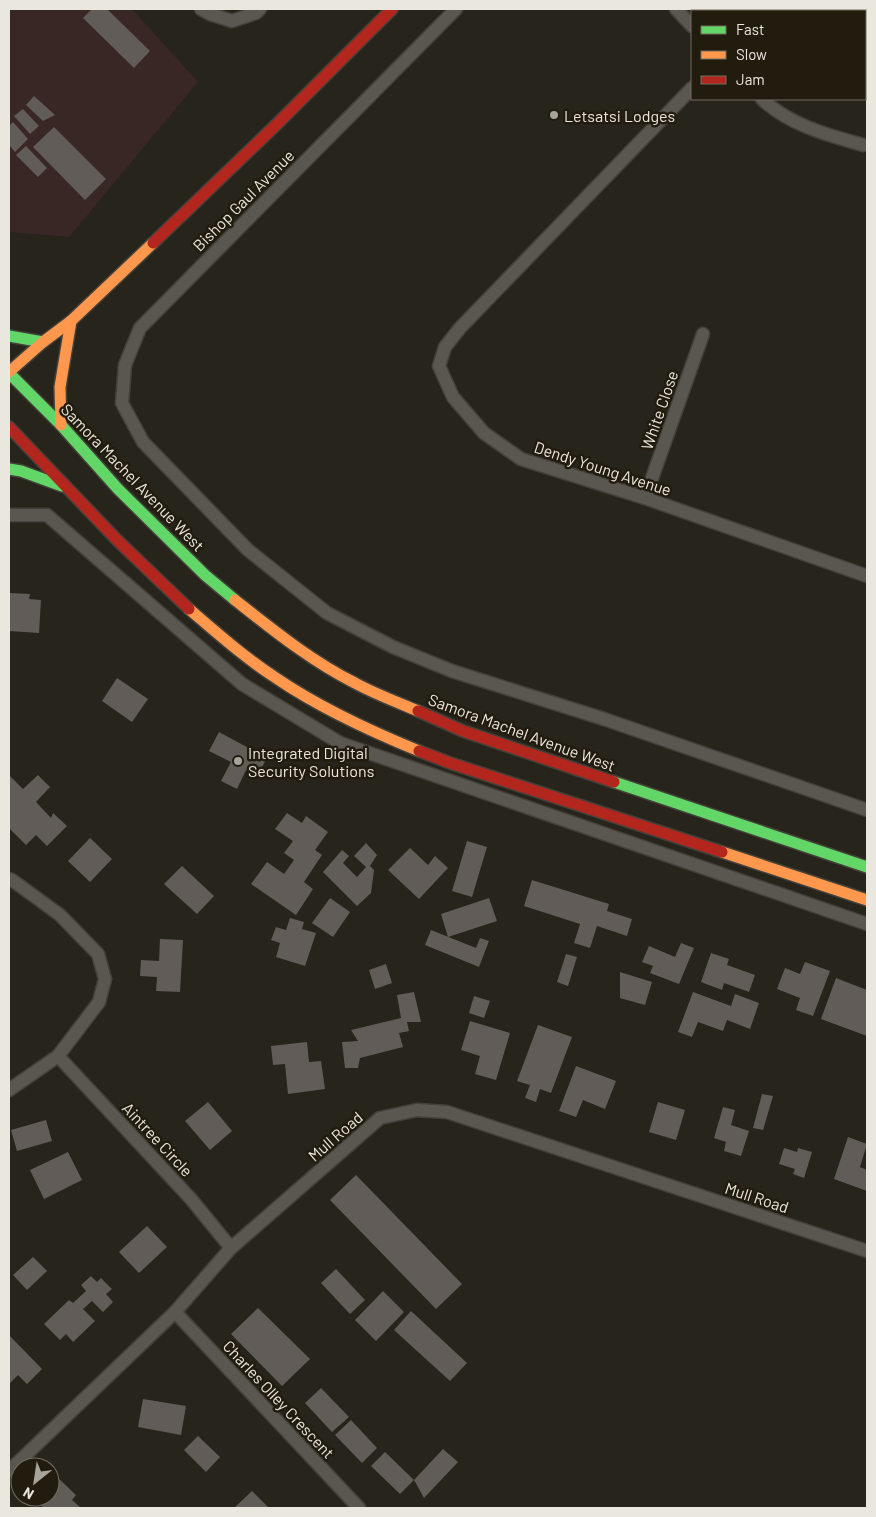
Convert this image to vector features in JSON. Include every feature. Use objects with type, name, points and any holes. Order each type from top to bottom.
[{"type":"main road","name":"Bishop Gaul Avenue","points":[[9,373],[43,342],[71,321],[278,123],[392,9]]},
{"type":"main road","points":[[61,425],[60,386],[71,321]]},
{"type":"main road","points":[[9,336],[43,342]]},
{"type":"main road","name":"Samora Machel Avenue West","points":[[9,373],[61,425],[153,525],[206,575],[270,628],[306,654],[354,683],[463,731],[867,867]]},
{"type":"main road","points":[[9,427],[114,537],[214,630],[288,686],[328,709],[402,745],[450,763],[867,900]]},
{"type":"main road","points":[[9,470],[21,471],[65,487]]},
{"type":"street","points":[[201,9],[232,21],[256,13],[260,9]]},
{"type":"street","name":"Bishop Gaul Avenue","points":[[143,442],[122,403],[125,365],[140,328],[456,9]]},
{"type":"street","points":[[676,9],[691,25]]},
{"type":"street","name":"Dendy Young Avenue","points":[[691,89],[460,328],[445,347],[439,366],[453,397],[484,433],[521,459],[646,498],[867,576]]},
{"type":"street","points":[[763,100],[790,119],[823,133],[863,145]]},
{"type":"street","name":"White Close","points":[[646,498],[703,334]]},
{"type":"street","name":"Samora Machel Avenue West","points":[[143,442],[248,550],[327,614],[392,647],[452,671],[604,720],[867,810]]},
{"type":"street","points":[[9,515],[47,515],[242,684],[340,743],[867,924]]},
{"type":"street","points":[[9,879],[60,915],[98,954],[105,979],[99,1002],[58,1056],[9,1090]]},
{"type":"street","name":"Aintree Circle","points":[[58,1056],[191,1199],[231,1248]]},
{"type":"street","name":"Mull Road","points":[[9,1471],[175,1312],[231,1248],[380,1118],[417,1110],[447,1112],[867,1251]]},
{"type":"street","name":"Charles Olley Crescent","points":[[175,1312],[359,1508]]},
{"type":"shaded area","points":[[9,9],[132,9],[198,82],[69,237],[9,232]]},
{"type":"building","points":[[92,9],[107,9],[150,51],[134,68],[83,18]]},
{"type":"building","points":[[34,96],[55,115],[43,121],[26,105]]},
{"type":"building","points":[[23,109],[39,126],[30,134],[14,116]]},
{"type":"building","points":[[13,122],[28,139],[15,152],[9,145],[9,126]]},
{"type":"building","points":[[54,127],[106,179],[85,200],[33,147]]},
{"type":"building","points":[[26,146],[47,168],[38,177],[16,155]]},
{"type":"building","points":[[9,593],[30,594],[29,599],[41,600],[39,633],[9,631]]},
{"type":"building","points":[[117,678],[148,699],[132,722],[102,701]]},
{"type":"building","points":[[219,732],[267,758],[257,776],[246,770],[237,789],[221,781],[231,762],[209,751]]},
{"type":"building","points":[[9,775],[23,789],[38,775],[50,787],[36,802],[51,818],[53,813],[67,826],[47,846],[36,835],[26,845],[9,828]]},
{"type":"building","points":[[287,813],[302,823],[306,816],[328,832],[315,850],[322,855],[304,882],[313,889],[296,915],[251,884],[267,862],[284,874],[294,860],[284,853],[293,841],[275,829]]},
{"type":"building","points":[[90,838],[112,859],[90,882],[68,861]]},
{"type":"building","points":[[467,841],[487,847],[472,897],[452,891]]},
{"type":"building","points":[[366,843],[377,855],[370,866],[374,870],[371,893],[357,906],[323,872],[342,850],[349,856],[343,863],[357,877],[366,867],[354,856]]},
{"type":"building","points":[[410,848],[428,865],[435,856],[448,868],[419,899],[388,870]]},
{"type":"building","points":[[182,866],[214,896],[197,914],[164,884]]},
{"type":"building","points":[[532,880],[609,904],[607,911],[632,919],[627,936],[597,926],[590,948],[574,943],[580,924],[524,906]]},
{"type":"building","points":[[330,898],[350,912],[333,937],[312,923]]},
{"type":"building","points":[[489,898],[497,921],[448,937],[441,914]]},
{"type":"building","points":[[290,918],[304,922],[302,929],[316,933],[305,966],[276,957],[280,943],[271,940],[276,927],[286,930]]},
{"type":"building","points":[[431,930],[476,948],[480,938],[489,941],[479,967],[425,945]]},
{"type":"building","points":[[160,939],[183,940],[180,992],[156,991],[157,977],[140,976],[141,960],[159,961]]},
{"type":"building","points":[[681,943],[694,948],[679,984],[650,973],[653,966],[642,962],[649,946],[675,957]]},
{"type":"building","points":[[711,953],[729,959],[727,965],[755,975],[749,992],[724,983],[722,990],[701,982]]},
{"type":"building","points":[[566,954],[577,957],[568,986],[557,982]]},
{"type":"building","points":[[805,962],[830,971],[813,1016],[796,1010],[800,998],[777,989],[785,968],[800,974]]},
{"type":"building","points":[[386,964],[392,983],[375,989],[369,970]]},
{"type":"building","points":[[620,972],[652,982],[645,1005],[620,998]]},
{"type":"building","points":[[836,978],[867,990],[867,1036],[821,1019]]},
{"type":"building","points":[[414,992],[421,1022],[407,1022],[409,1031],[399,1033],[403,1047],[360,1058],[358,1068],[345,1068],[342,1042],[358,1041],[351,1030],[401,1018],[397,995]]},
{"type":"building","points":[[693,992],[731,1006],[735,994],[759,1003],[750,1029],[727,1020],[723,1031],[698,1022],[692,1037],[678,1032]]},
{"type":"building","points":[[474,996],[490,1001],[484,1018],[469,1013]]},
{"type":"building","points":[[470,1021],[510,1033],[496,1080],[475,1074],[480,1056],[461,1050]]},
{"type":"building","points":[[538,1025],[572,1037],[551,1093],[540,1089],[536,1102],[525,1098],[530,1085],[517,1081]]},
{"type":"building","points":[[307,1042],[309,1062],[321,1061],[325,1089],[288,1094],[285,1064],[273,1065],[271,1046]]},
{"type":"building","points":[[576,1066],[616,1081],[605,1109],[583,1100],[576,1117],[559,1111]]},
{"type":"building","points":[[762,1094],[773,1096],[763,1130],[753,1128]]},
{"type":"building","points":[[208,1102],[232,1131],[210,1150],[185,1121]]},
{"type":"building","points":[[658,1102],[685,1110],[676,1140],[649,1132]]},
{"type":"building","points":[[723,1107],[735,1110],[731,1125],[749,1131],[741,1156],[724,1151],[726,1142],[714,1138]]},
{"type":"building","points":[[46,1120],[52,1141],[17,1151],[11,1130]]},
{"type":"building","points":[[848,1137],[867,1144],[860,1167],[867,1170],[867,1191],[834,1179]]},
{"type":"building","points":[[784,1148],[797,1152],[798,1148],[812,1152],[804,1178],[793,1174],[795,1169],[779,1164]]},
{"type":"building","points":[[68,1152],[82,1180],[44,1199],[30,1170]]},
{"type":"building","points":[[356,1175],[462,1284],[436,1309],[330,1200]]},
{"type":"building","points":[[147,1226],[167,1247],[139,1273],[119,1252]]},
{"type":"building","points":[[33,1257],[47,1271],[27,1290],[13,1275]]},
{"type":"building","points":[[336,1269],[365,1300],[350,1314],[321,1283]]},
{"type":"building","points":[[91,1276],[97,1282],[101,1278],[112,1289],[106,1294],[113,1302],[103,1312],[92,1301],[83,1309],[95,1321],[73,1342],[66,1334],[60,1340],[44,1324],[69,1300],[73,1303],[86,1291],[81,1285]]},
{"type":"building","points":[[383,1291],[404,1312],[376,1341],[355,1320]]},
{"type":"building","points":[[258,1308],[310,1359],[282,1386],[231,1334]]},
{"type":"building","points":[[411,1311],[467,1363],[450,1381],[394,1330]]},
{"type":"building","points":[[9,1335],[42,1369],[27,1384],[18,1375],[9,1384]]},
{"type":"building","points":[[321,1388],[349,1417],[332,1432],[305,1403]]},
{"type":"building","points":[[143,1399],[186,1406],[181,1435],[138,1427]]},
{"type":"building","points":[[351,1420],[377,1448],[362,1463],[335,1435]]},
{"type":"building","points":[[198,1436],[220,1457],[206,1472],[184,1450]]},
{"type":"building","points":[[443,1449],[458,1462],[424,1498],[414,1480]]},
{"type":"building","points":[[385,1452],[414,1480],[400,1494],[371,1466]]},
{"type":"building","points":[[60,1480],[76,1495],[72,1500],[81,1508],[43,1507],[60,1507]]},
{"type":"building","points":[[252,1491],[269,1508],[234,1508]]},
{"type":"traffic: fast","points":[[9,336],[43,342]]},
{"type":"traffic: fast","points":[[9,373],[61,425],[118,489],[205,575],[235,600]]},
{"type":"traffic: fast","points":[[9,469],[21,471],[62,486]]},
{"type":"traffic: fast","points":[[614,782],[867,867]]},
{"type":"traffic: slow","points":[[9,372],[43,342],[71,321],[153,243]]},
{"type":"traffic: slow","points":[[61,425],[60,387],[71,321]]},
{"type":"traffic: slow","points":[[235,600],[323,665],[370,691],[418,711]]},
{"type":"traffic: slow","points":[[189,609],[242,654],[293,689],[346,718],[419,751]]},
{"type":"traffic: slow","points":[[722,852],[867,900]]},
{"type":"traffic: jam","points":[[153,243],[278,123],[392,9]]},
{"type":"traffic: jam","points":[[9,427],[117,540],[189,609]]},
{"type":"traffic: jam","points":[[418,711],[463,731],[614,782]]},
{"type":"traffic: jam","points":[[419,751],[450,763],[722,852]]},
{"type":"place","name":"Letsatsi Lodges","points":[[554,115]]},
{"type":"place","name":"Integrated Digital Security Solutions","points":[[238,761]]}]
